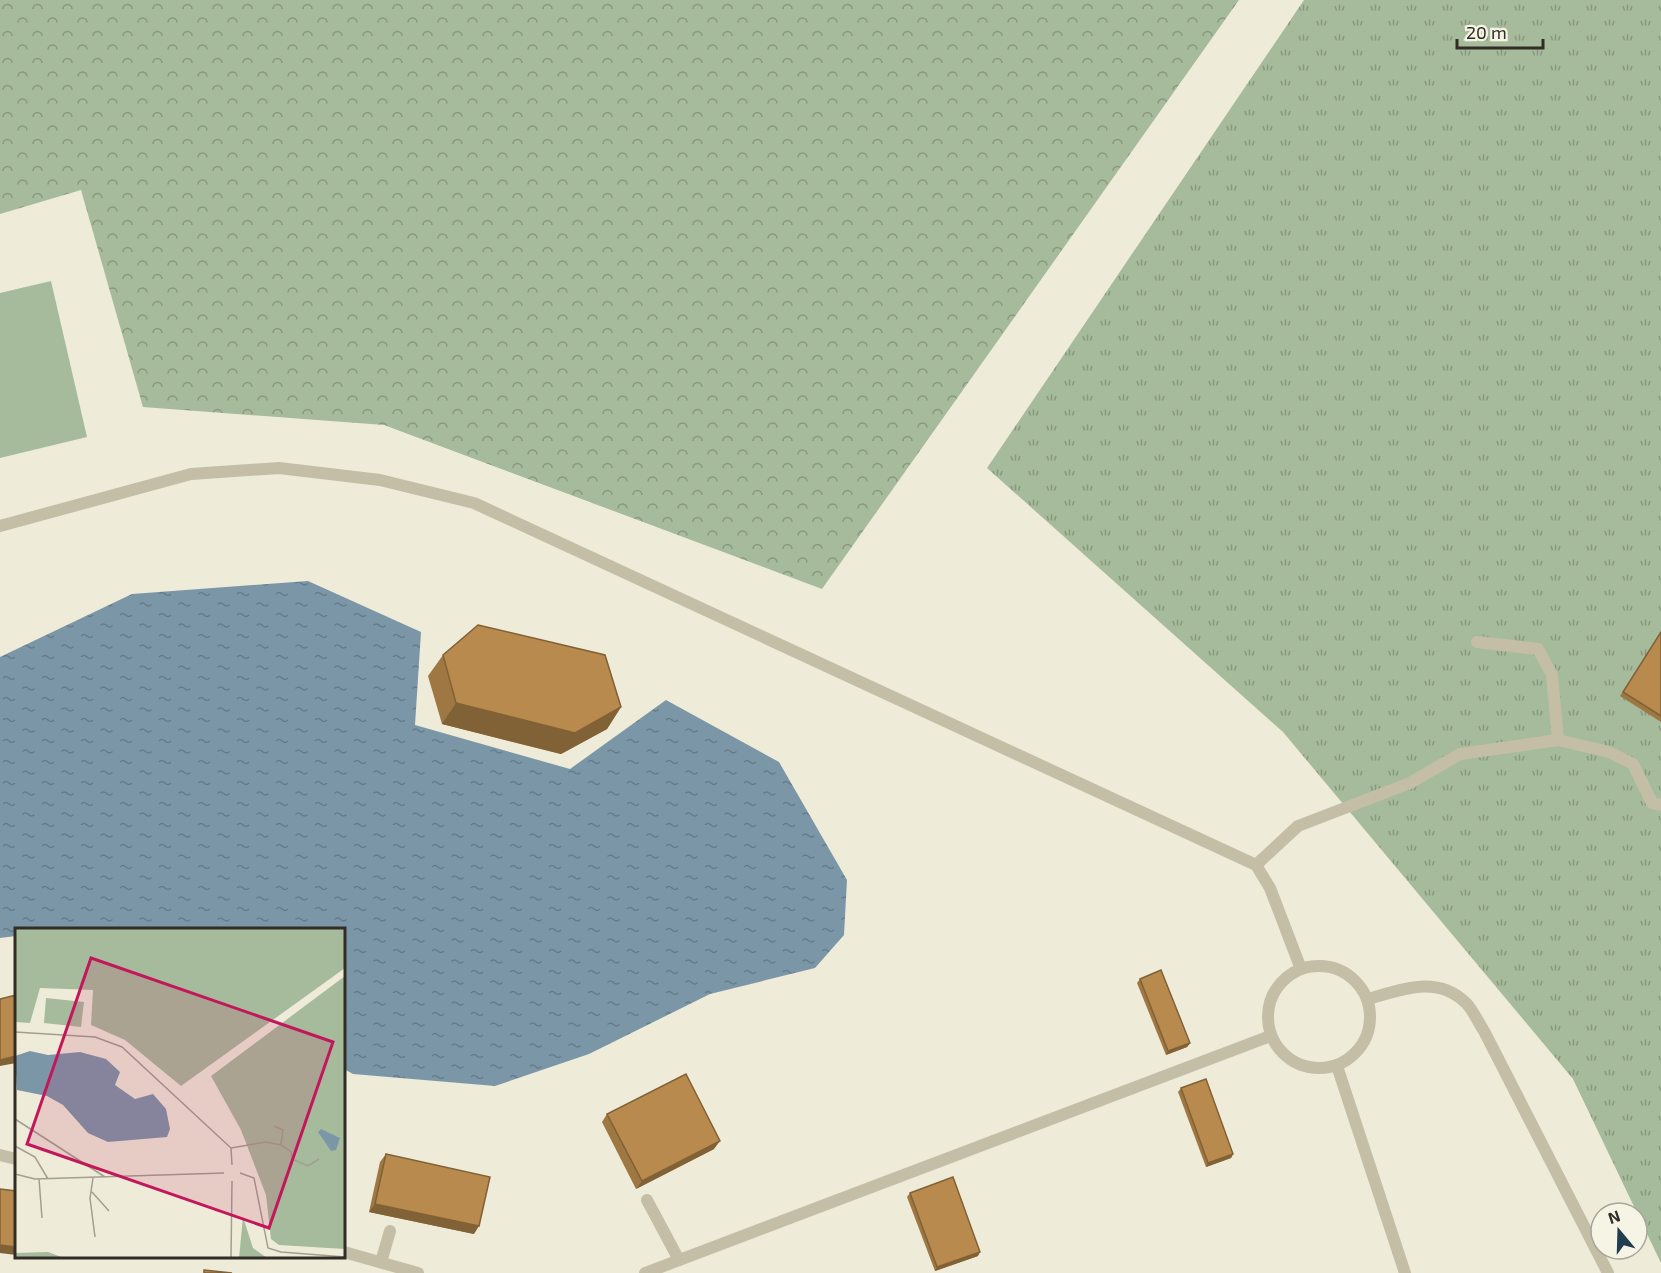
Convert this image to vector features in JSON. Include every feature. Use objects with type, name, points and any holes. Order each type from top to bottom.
[{"type":"lane","points":[[0,526],[191,474],[279,468],[380,480],[474,503],[1256,865],[1270,888],[1301,969]]},
{"type":"lane","points":[[1477,642],[1538,649],[1552,675],[1558,740]]},
{"type":"lane","points":[[1256,865],[1298,826],[1410,783],[1460,754],[1558,740],[1609,752],[1633,764],[1652,803],[1661,805]]},
{"type":"lane","points":[[1328,966],[1352,977],[1368,999],[1370,1026],[1359,1051],[1336,1066],[1310,1069],[1285,1057],[1270,1036],[1267,1008],[1278,984],[1301,969],[1328,966]]},
{"type":"lane","points":[[1368,999],[1419,984],[1441,988],[1465,1002],[1484,1031],[1608,1273]]},
{"type":"lane","points":[[645,1273],[1270,1036]]},
{"type":"lane","points":[[1336,1066],[1405,1273]]},
{"type":"lane","points":[[0,1155],[15,1159]]},
{"type":"lane","points":[[647,1200],[679,1260]]},
{"type":"lane","points":[[381,1262],[390,1231]]},
{"type":"lane","points":[[345,1252],[418,1273]]},
{"type":"green space","points":[[0,0],[1239,0],[822,589],[384,425],[143,407],[81,190],[0,214]]},
{"type":"green space","points":[[1304,0],[1661,0],[1661,1263],[1649,1238],[1649,1201],[1631,1201],[1573,1079],[1283,732],[987,468]]},
{"type":"green space","points":[[51,281],[87,437],[0,458],[0,293]]},
{"type":"water","points":[[308,581],[421,632],[415,725],[570,769],[666,700],[779,762],[847,880],[844,935],[815,968],[710,994],[589,1054],[495,1086],[353,1074],[345,1070],[345,928],[15,928],[15,936],[0,938],[0,657],[132,594]]},
{"type":"building","points":[[478,625],[605,655],[621,707],[575,733],[456,703],[443,655]]},
{"type":"building","points":[[1661,632],[1661,716],[1623,692]]},
{"type":"building","points":[[1161,970],[1190,1043],[1168,1051],[1140,979]]},
{"type":"building","points":[[15,995],[15,1056],[0,1060],[0,999]]},
{"type":"building","points":[[686,1074],[720,1141],[642,1181],[607,1114]]},
{"type":"building","points":[[1206,1079],[1233,1154],[1208,1163],[1181,1088]]},
{"type":"building","points":[[386,1154],[490,1177],[479,1226],[375,1204]]},
{"type":"building","points":[[953,1177],[980,1252],[937,1267],[910,1193]]},
{"type":"building","points":[[0,1189],[15,1191],[15,1247],[0,1245]]},
{"type":"building","points":[[204,1270],[232,1273],[204,1273]]}]
